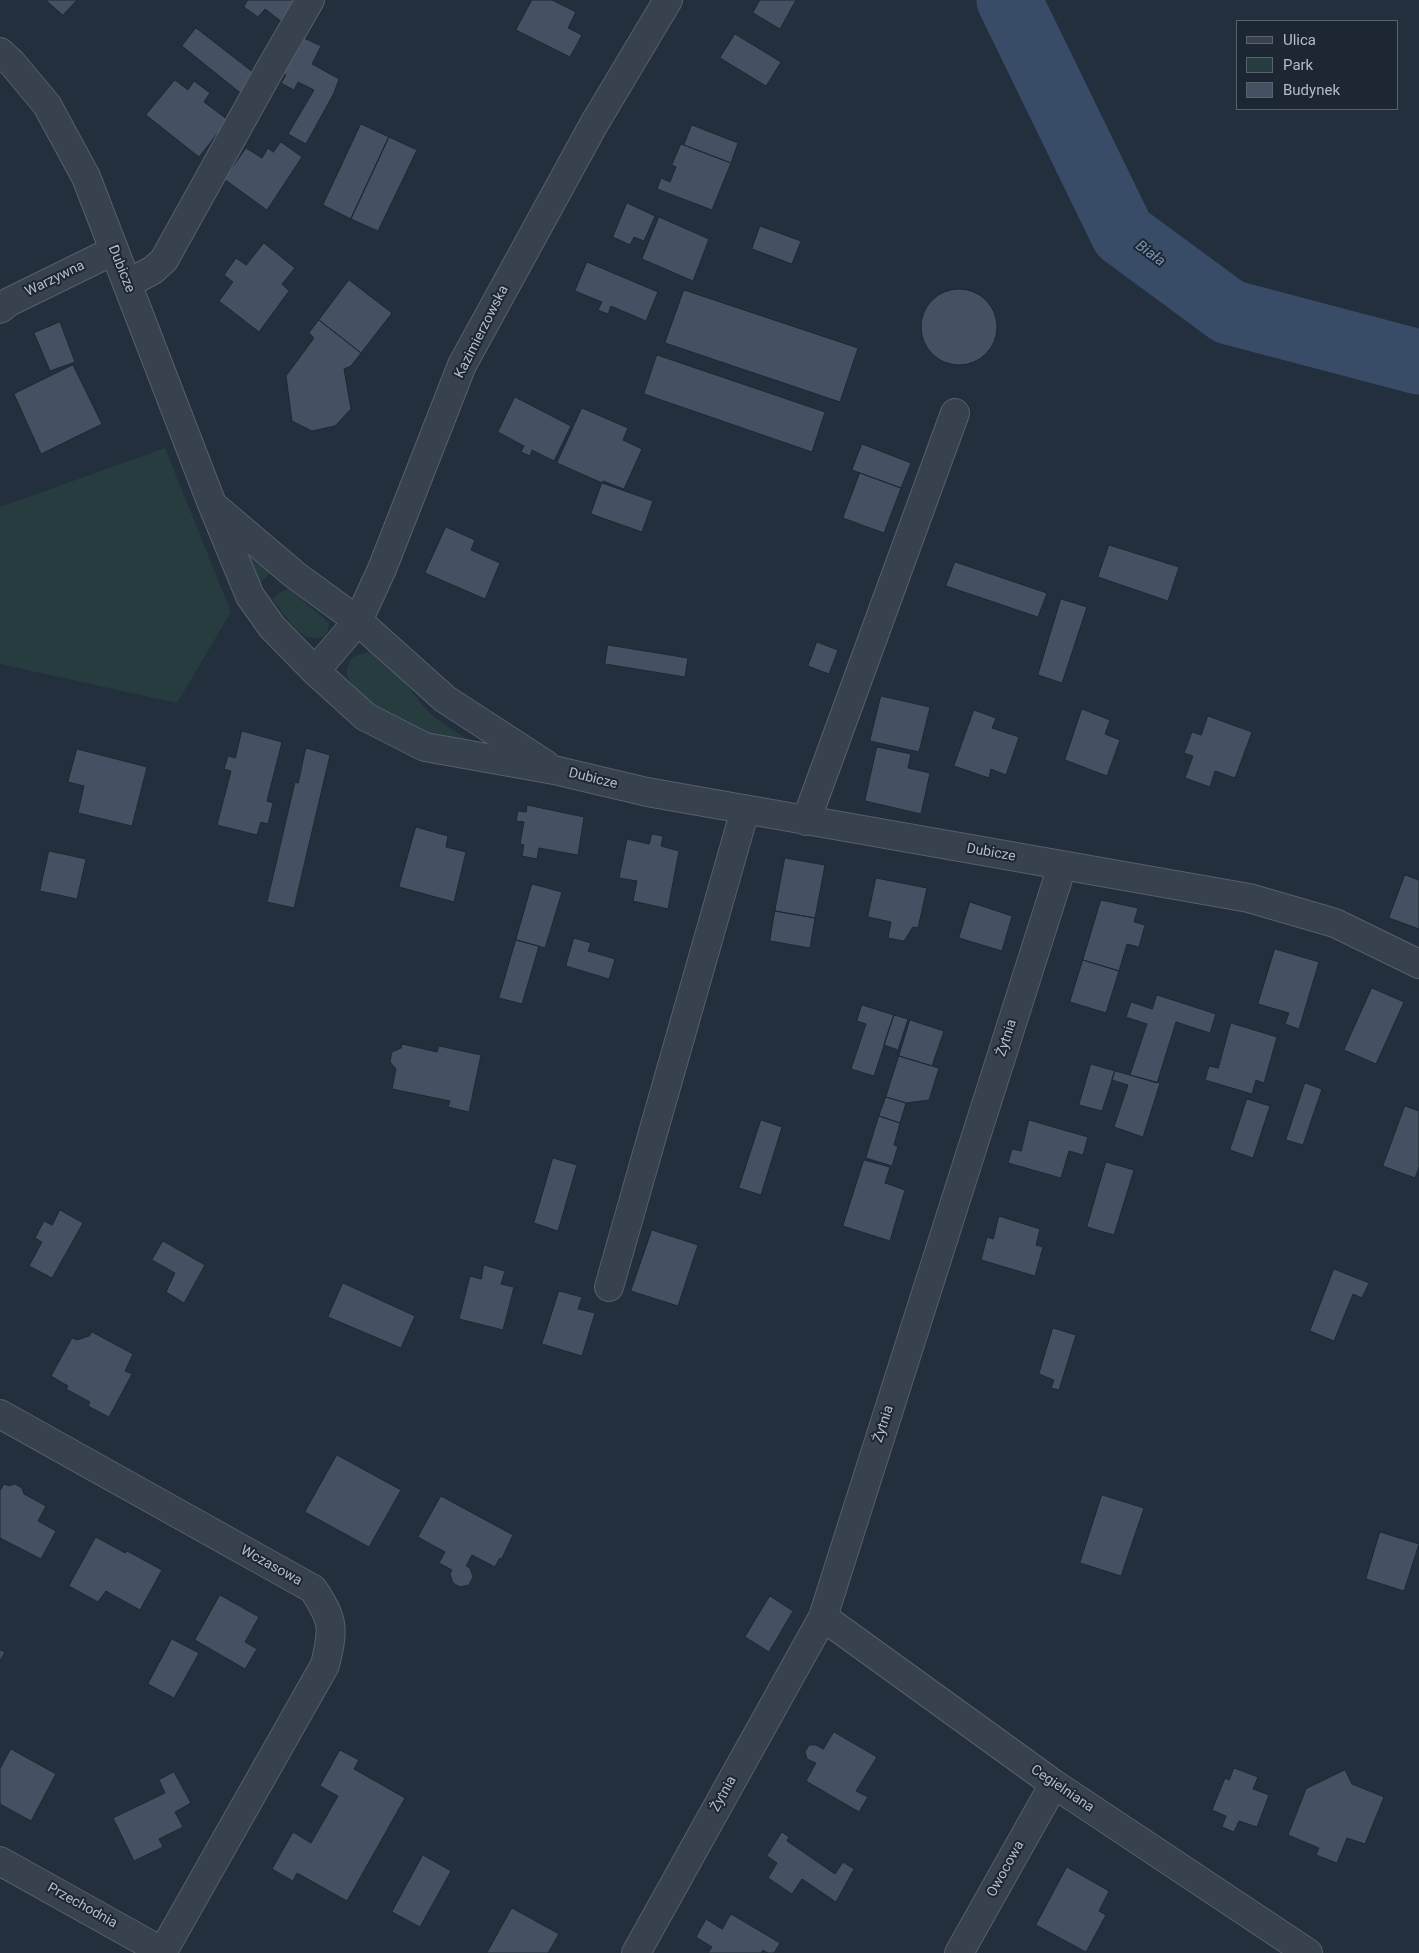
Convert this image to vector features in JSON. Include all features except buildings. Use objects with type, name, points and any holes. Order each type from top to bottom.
[{"type":"street","points":[[127,284],[153,270],[164,260],[310,0]]},
{"type":"street","name":"Kazimierzowska","points":[[315,671],[358,621],[382,569],[462,365],[594,124],[668,0]]},
{"type":"street","name":"Dubicze","points":[[0,52],[12,63],[47,105],[86,176],[113,251],[250,596],[272,627],[315,671],[366,717],[425,747],[554,770],[647,792],[745,810],[1249,898],[1335,923],[1419,964]]},
{"type":"street","name":"Warzywna","points":[[0,310],[9,302],[113,251]]},
{"type":"street","points":[[806,820],[955,413]]},
{"type":"street","name":"Dubicze","points":[[212,504],[295,575],[358,621],[445,699],[554,770]]},
{"type":"street","points":[[609,1286],[745,810]]},
{"type":"street","name":"Żytnia","points":[[636,1953],[822,1616],[1062,866]]},
{"type":"street","name":"Wczasowa","points":[[0,1414],[313,1589],[327,1610],[332,1635],[325,1664],[163,1952]]},
{"type":"street","name":"Cegielniana","points":[[822,1616],[1054,1784],[1308,1953]]},
{"type":"street","name":"Owocowa","points":[[959,1953],[1054,1784]]},
{"type":"street","name":"Przechodnia","points":[[0,1861],[163,1952]]},
{"type":"green space","points":[[165,448],[231,612],[177,703],[0,664],[0,507]]},
{"type":"green space","points":[[236,540],[270,574],[259,583]]},
{"type":"green space","points":[[289,589],[329,623],[328,630],[324,636],[314,638],[304,635],[289,621],[272,599],[279,593]]},
{"type":"green space","points":[[370,651],[379,655],[395,670],[431,714],[476,745],[443,737],[411,726],[395,719],[368,700],[349,680],[347,672],[353,657]]},
{"type":"waterway","name":"Biała","points":[[1009,0],[1123,234],[1229,312],[1419,362]]}]
